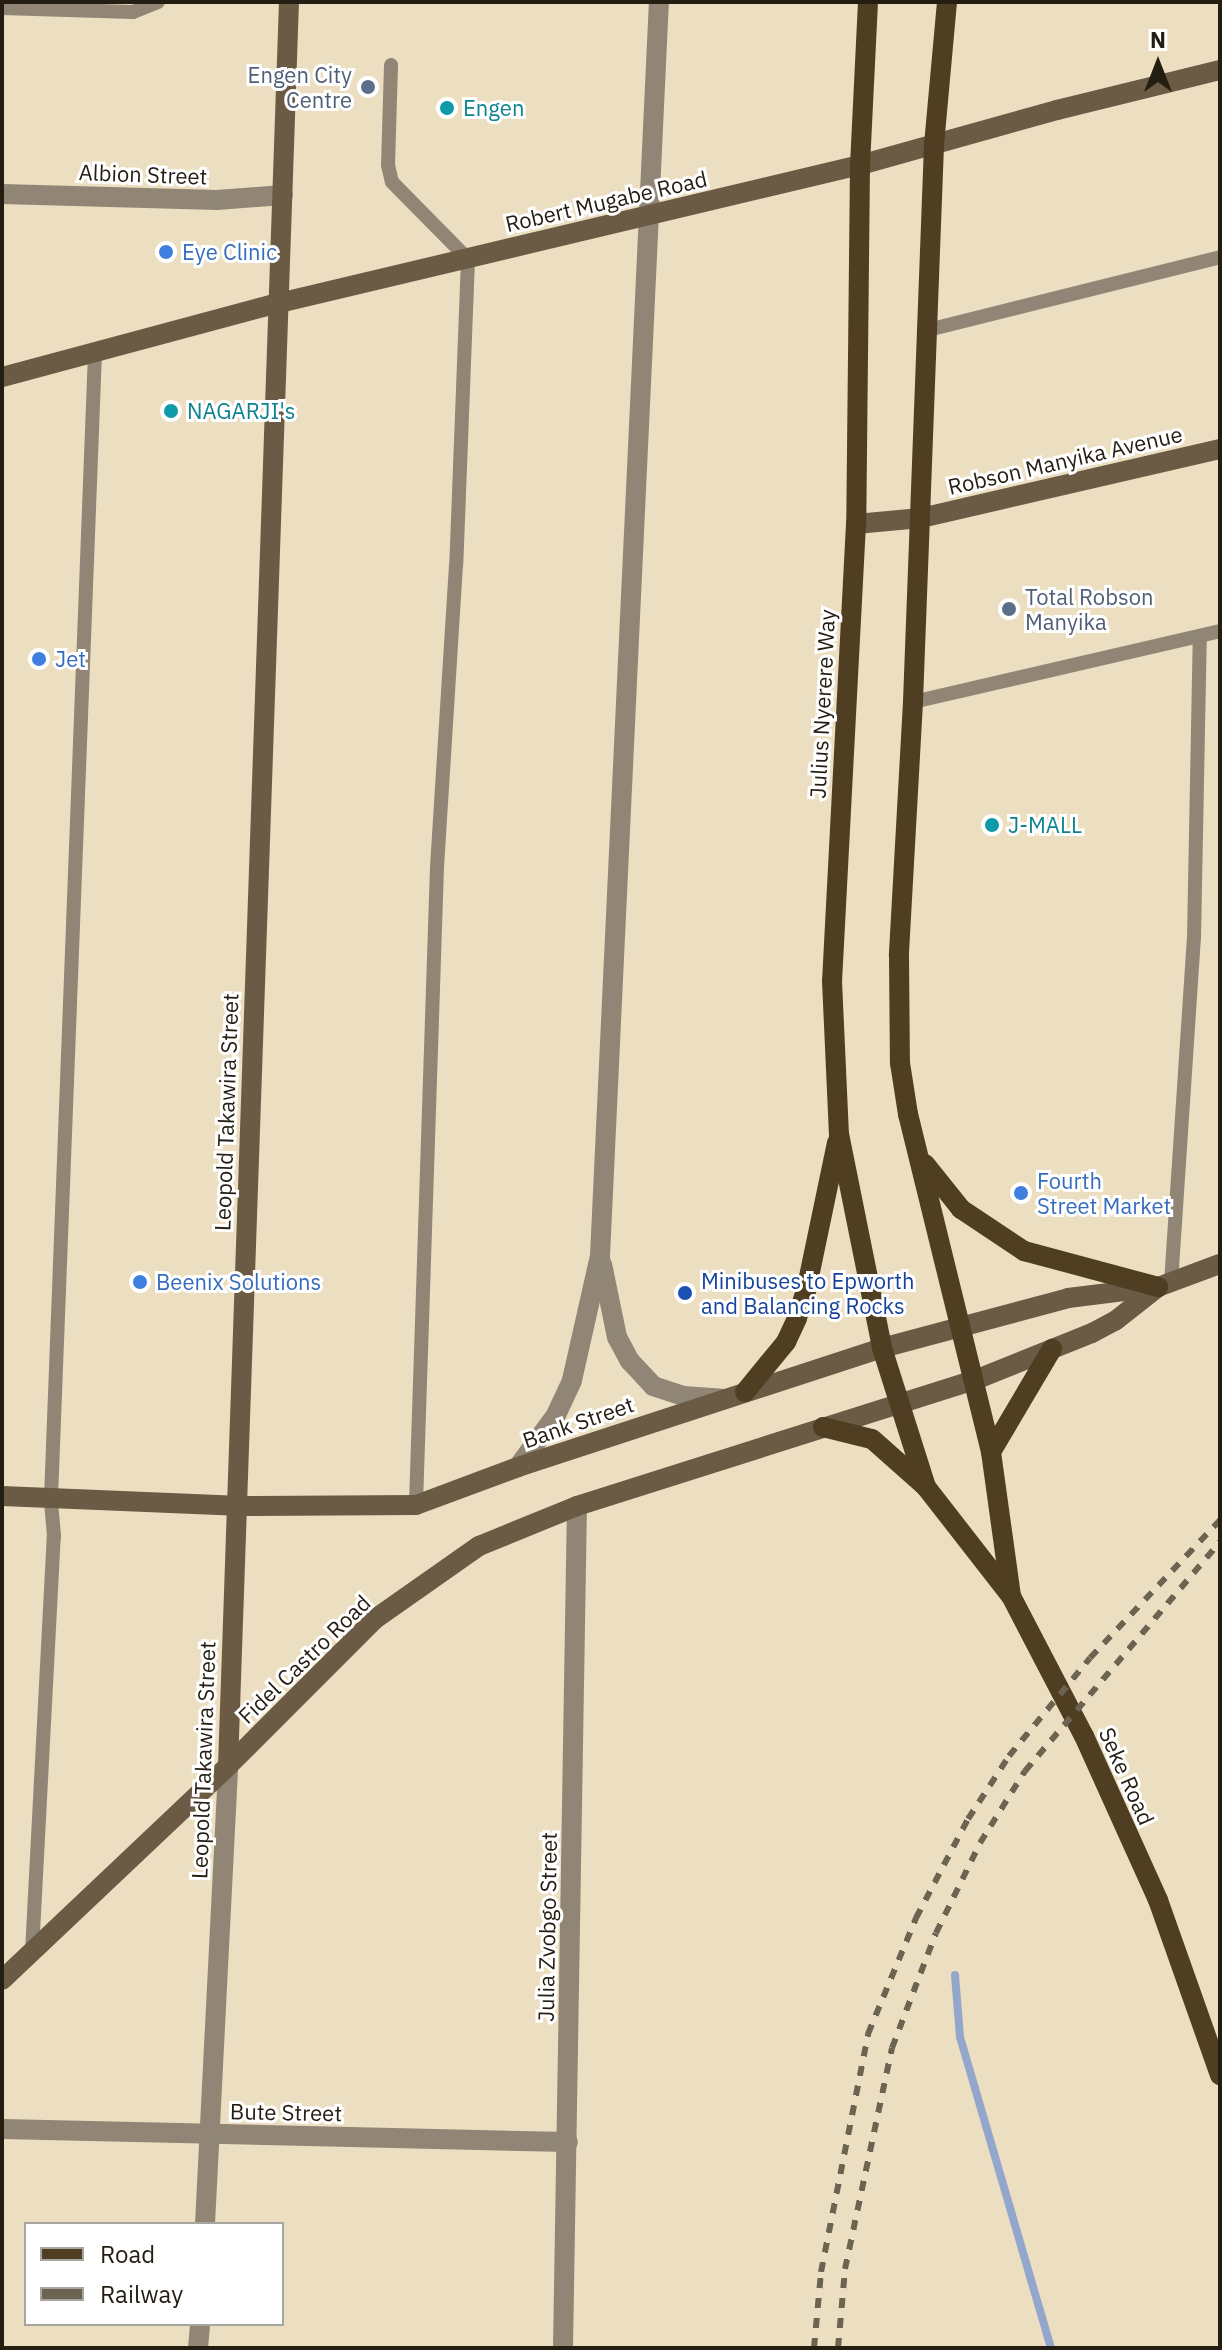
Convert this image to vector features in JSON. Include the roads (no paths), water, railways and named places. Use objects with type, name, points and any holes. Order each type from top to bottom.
[{"type":"main road","name":"Leopold Takawira Street","points":[[228,1766],[289,2]]},
{"type":"main road","name":"Julius Nyerere Way","points":[[868,2],[860,165],[856,524],[832,981],[839,1134],[882,1348],[926,1487]]},
{"type":"main road","points":[[947,2],[934,145],[921,518],[899,956],[900,1063],[908,1114],[991,1452],[1011,1596]]},
{"type":"main road","name":"Robert Mugabe Road","points":[[2,377],[279,303],[860,165],[1057,110],[1220,70]]},
{"type":"main road","name":"Robson Manyika Avenue","points":[[856,524],[921,518],[1220,449]]},
{"type":"main road","points":[[745,1392],[786,1342],[797,1318],[806,1291],[839,1134]]},
{"type":"main road","points":[[922,1161],[961,1209],[1024,1251],[1164,1285],[1220,1264]]},
{"type":"main road","name":"Bank Street","points":[[2,1496],[236,1506],[416,1505],[518,1467],[882,1348],[1068,1298],[1164,1285]]},
{"type":"main road","name":"Fidel Castro Road","points":[[2,1980],[228,1766],[375,1619],[479,1546],[577,1506],[975,1380],[1115,1321],[1164,1285]]},
{"type":"main road","points":[[991,1452],[1052,1349]]},
{"type":"main road","points":[[823,1427],[872,1439],[926,1487],[1011,1596]]},
{"type":"main road","name":"Seke Road","points":[[1011,1596],[1084,1736],[1158,1900],[1220,2075]]},
{"type":"main road","name":"Seke Road","points":[[1189,1981],[1220,2028]]},
{"type":"street","points":[[518,1467],[556,1415],[572,1380],[600,1256],[646,217],[659,2]]},
{"type":"street","name":"Albion Street","points":[[2,194],[217,200],[283,195]]},
{"type":"street","points":[[600,1256],[617,1337],[630,1361],[653,1386],[683,1396],[722,1399]]},
{"type":"street","name":"Julia Zvobgo Street","points":[[563,2348],[577,1506]]},
{"type":"street","name":"Leopold Takawira Street","points":[[205,2222],[228,1766]]},
{"type":"street","name":"Bute Street","points":[[2,2129],[568,2142]]},
{"type":"street","points":[[198,2348],[200,2326]]},
{"type":"lane","points":[[2,8],[133,12],[158,2]]},
{"type":"lane","points":[[391,65],[388,165],[392,182],[468,259],[456,565],[437,867],[416,1505]]},
{"type":"lane","points":[[928,330],[1220,257]]},
{"type":"lane","points":[[32,1952],[54,1536],[51,1498],[95,352]]},
{"type":"lane","points":[[913,702],[1220,631]]},
{"type":"lane","points":[[1164,1285],[1194,938],[1200,636]]},
{"type":"waterway","points":[[955,1975],[960,2037],[1051,2348]]},
{"type":"railway","points":[[814,2348],[821,2272],[868,2034],[916,1918],[968,1819],[1009,1756],[1090,1658],[1220,1520]]},
{"type":"railway","points":[[838,2348],[845,2269],[892,2048],[936,1933],[980,1843],[1025,1771],[1220,1542]]},
{"type":"place","name":"Engen City Centre","points":[[368,87]]},
{"type":"place","name":"Engen","points":[[447,108]]},
{"type":"place","name":"Eye Clinic","points":[[166,252]]},
{"type":"place","name":"NAGARJI's","points":[[171,411]]},
{"type":"place","name":"Total Robson Manyika","points":[[1009,609]]},
{"type":"place","name":"Jet","points":[[39,659]]},
{"type":"place","name":"J-MALL","points":[[992,825]]},
{"type":"place","name":"Fourth Street Market","points":[[1021,1193]]},
{"type":"place","name":"Beenix Solutions","points":[[140,1282]]},
{"type":"place","name":"Minibuses to Epworth and Balancing Rocks","points":[[685,1293]]}]
